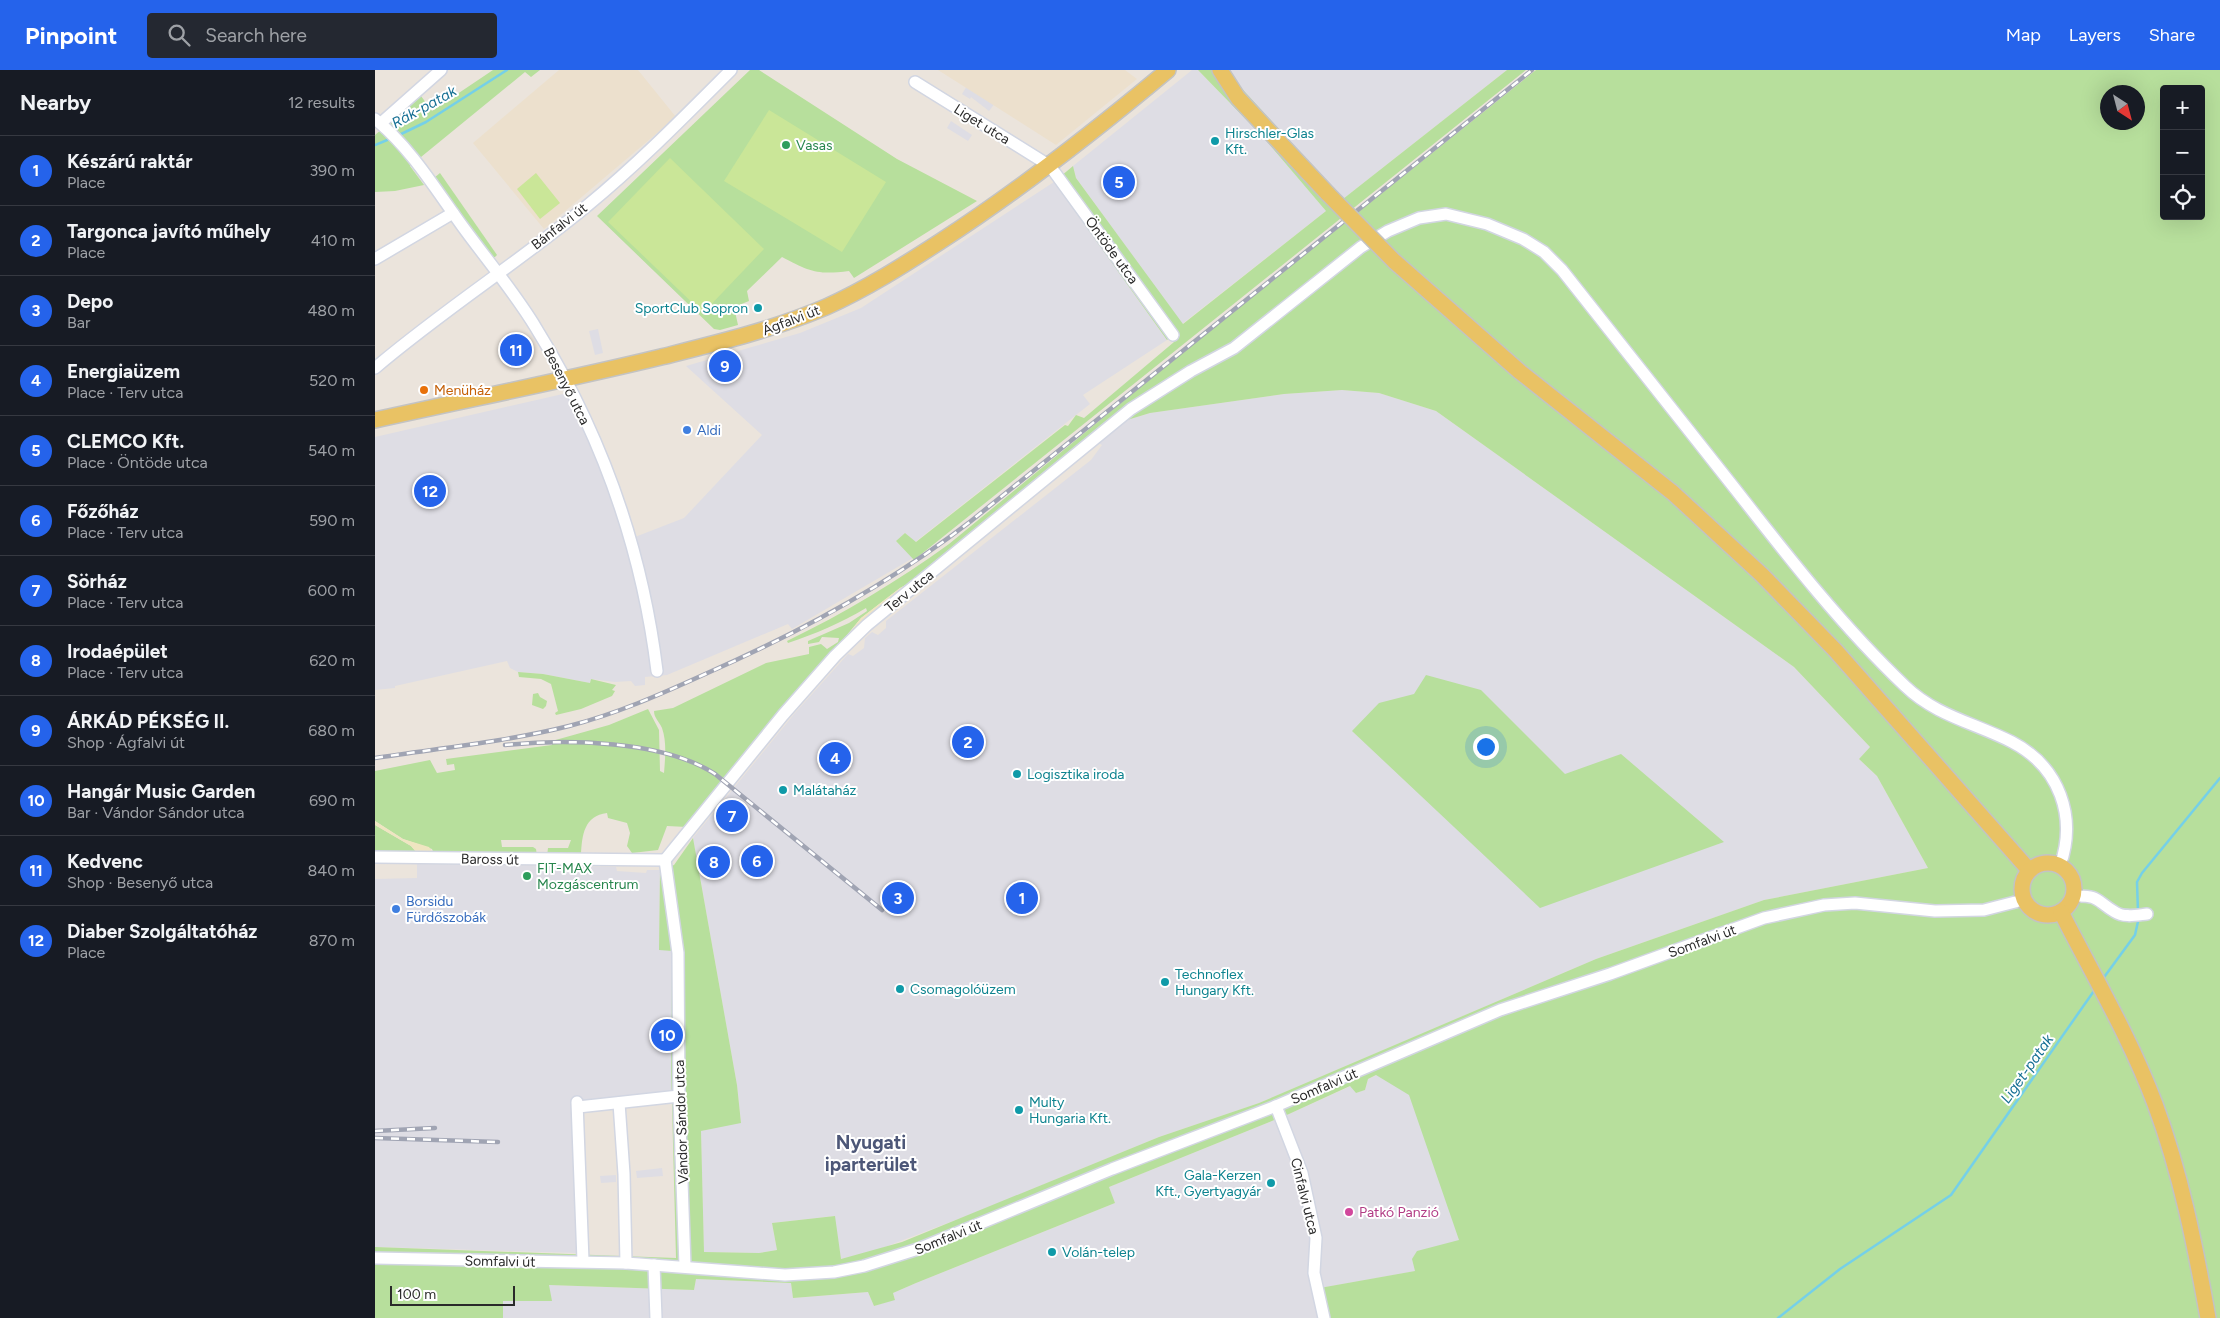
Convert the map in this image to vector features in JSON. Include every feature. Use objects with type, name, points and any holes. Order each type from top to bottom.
[{"type":"main road","name":"Ágfalvi út","points":[[375,420],[566,379],[761,332],[829,305],[923,253],[996,204],[1050,166],[1168,70]]},
{"type":"main road","name":"Ágfalvi út","points":[[1148,87],[1174,70]]},
{"type":"main road","points":[[1219,72],[1238,98],[1328,194],[1395,261],[1519,372],[1673,493],[1762,575],[1835,650],[2029,870]]},
{"type":"main road","points":[[2045,863],[2060,866],[2070,876],[2075,896],[2061,912],[2054,915],[2039,914],[2027,906],[2023,900],[2021,884],[2029,870],[2045,863]]},
{"type":"main road","points":[[2061,912],[2140,1066],[2173,1155],[2191,1226],[2208,1318]]},
{"type":"street","points":[[378,121],[441,70]]},
{"type":"street","name":"Bánfalvi út","points":[[375,368],[429,323],[601,193],[731,70]]},
{"type":"street","name":"Liget utca","points":[[915,82],[1050,166]]},
{"type":"street","name":"Besenyő utca","points":[[378,121],[401,144],[497,273],[535,326],[566,379],[610,476],[630,536],[651,625],[657,671]]},
{"type":"street","name":"Öntöde utca","points":[[1050,166],[1173,335]]},
{"type":"street","points":[[375,259],[453,213]]},
{"type":"street","name":"Terv utca","points":[[665,860],[674,852],[789,708],[835,656],[867,625],[1131,409],[1196,368],[1234,348],[1361,247],[1387,230],[1411,221],[1446,214],[1487,224],[1523,239],[1544,252],[1562,270],[1800,571],[1851,630],[1906,688],[1935,710],[2013,742],[2033,756],[2048,772],[2060,793],[2067,813],[2066,849],[2060,866]]},
{"type":"street","name":"Baross út","points":[[375,858],[665,860]]},
{"type":"street","name":"Vándor Sándor utca","points":[[665,860],[678,953],[679,1096],[685,1266]]},
{"type":"street","points":[[2075,896],[2089,895],[2105,904],[2115,913],[2141,915]]},
{"type":"street","name":"Somfalvi út","points":[[375,1258],[626,1263],[785,1275],[834,1272],[870,1265],[918,1249],[1112,1169],[1276,1106],[1500,1010],[1610,974],[1764,918],[1823,905],[1847,903],[1882,904],[1935,911],[1984,910],[2023,900]]},
{"type":"street","points":[[583,1262],[577,1105],[619,1103],[679,1096]]},
{"type":"street","points":[[619,1103],[625,1183],[626,1263]]},
{"type":"street","name":"Cinfalvi utca","points":[[1276,1106],[1302,1173],[1316,1238],[1314,1273],[1324,1318]]},
{"type":"street","points":[[654,1265],[655,1318]]},
{"type":"shaded area","points":[[559,70],[638,70],[676,117],[544,229],[473,143]]},
{"type":"shaded area","points":[[938,70],[1125,70],[1137,79],[1056,145]]},
{"type":"shaded area","points":[[1192,70],[1198,70],[1263,137],[1326,211],[1182,324],[1076,178],[1073,166]]},
{"type":"shaded area","points":[[1225,70],[1507,70],[1343,199]]},
{"type":"shaded area","points":[[967,86],[995,103],[989,111],[971,97],[970,99],[962,94]]},
{"type":"shaded area","points":[[951,121],[972,135],[968,141],[947,128]]},
{"type":"shaded area","points":[[1054,182],[1167,340],[1083,395],[1090,404],[915,542],[905,533],[896,541],[913,558],[792,629],[788,624],[667,675],[645,677],[645,685],[635,686],[631,681],[615,682],[591,679],[590,683],[543,674],[518,672],[510,668],[507,661],[395,686],[395,688],[375,690],[375,437],[576,391],[635,537],[684,518],[762,435],[686,366],[800,333],[861,308]]},
{"type":"shaded area","points":[[598,329],[603,353],[595,355],[589,331]]},
{"type":"shaded area","points":[[1342,390],[1379,393],[1436,411],[1794,667],[1870,747],[1859,759],[1877,776],[1928,868],[1764,900],[1596,959],[1259,1103],[1159,1137],[979,1211],[877,1250],[841,1259],[834,1216],[772,1223],[777,1250],[759,1253],[704,1252],[701,1131],[741,1122],[737,1085],[693,838],[795,713],[848,654],[853,656],[864,648],[865,638],[872,632],[878,635],[886,628],[886,621],[1091,460],[1102,445],[1096,442],[1111,425],[1150,413],[1284,394]]},
{"type":"shaded area","points":[[417,864],[616,867],[617,871],[646,873],[647,870],[660,870],[659,950],[672,950],[672,1092],[572,1104],[577,1253],[375,1247],[375,879],[417,878]]},
{"type":"shaded area","points":[[1416,1058],[1478,1235],[1416,1271],[1315,1289],[1319,1318],[503,1318],[503,1301],[549,1285],[694,1290],[696,1279],[791,1283],[793,1298],[868,1292],[874,1306],[895,1299],[893,1293],[916,1283],[1115,1203],[1109,1187],[1289,1114],[1351,1086],[1356,1093],[1365,1090],[1368,1079]]},
{"type":"shaded area","points":[[662,1168],[663,1176],[637,1178],[636,1171]]},
{"type":"shaded area","points":[[616,1175],[616,1182],[601,1183],[600,1176]]},
{"type":"green space","points":[[493,70],[540,70],[531,77],[525,72],[410,166],[424,185],[395,191],[375,192],[375,135],[421,96],[432,111]]},
{"type":"green space","points":[[750,70],[759,70],[897,159],[977,201],[854,278],[849,271],[829,273],[814,271],[782,257],[747,291],[749,301],[734,307],[738,325],[720,330],[714,329],[597,216]]},
{"type":"green space","points":[[1198,70],[1225,70],[1343,199],[1507,70],[1526,70],[914,560],[896,541],[905,533],[916,542],[1065,425],[1068,426],[1076,415],[1084,418],[1174,342],[1170,337],[1167,340],[1054,182],[1073,166],[1076,178],[1183,324],[1326,211],[1263,137]]},
{"type":"green space","points":[[1536,70],[2220,70],[2220,1318],[1319,1318],[1314,1289],[1415,1271],[1412,1259],[1417,1251],[1459,1240],[1409,1095],[1376,1075],[1368,1079],[1365,1090],[1356,1093],[1350,1086],[1289,1114],[1109,1187],[1115,1203],[916,1283],[893,1293],[895,1300],[874,1306],[868,1292],[793,1298],[791,1283],[696,1279],[694,1290],[549,1285],[552,1301],[503,1301],[503,1318],[375,1318],[375,1247],[676,1258],[671,1068],[672,951],[659,950],[660,870],[674,865],[693,838],[737,1085],[741,1123],[701,1131],[704,1252],[759,1253],[777,1250],[772,1223],[835,1216],[841,1259],[902,1242],[1159,1137],[1259,1103],[1596,959],[1764,900],[1928,868],[1877,776],[1859,759],[1870,747],[1794,667],[1436,411],[1379,393],[1342,390],[1284,394],[1150,413],[1111,425],[919,578],[900,588],[861,618],[687,827],[667,826],[658,850],[632,853],[627,846],[630,833],[627,823],[608,818],[607,813],[593,818],[589,822],[582,840],[581,855],[547,856],[548,848],[568,848],[571,840],[501,840],[502,847],[533,847],[536,849],[537,856],[434,854],[432,849],[403,839],[375,821],[375,771],[430,760],[437,773],[455,770],[454,764],[447,765],[446,759],[552,745],[552,741],[609,725],[648,709],[659,730],[660,771],[664,773],[665,739],[654,711],[673,708],[766,663],[809,654],[809,647],[821,644],[827,649],[838,642],[839,638],[822,637],[819,642],[808,644],[808,641],[849,623],[867,611],[866,608],[818,632],[788,643],[787,641],[829,620],[870,596],[949,544],[1182,353]]},
{"type":"green space","name":"Vasas","points":[[769,110],[886,182],[842,252],[724,181]]},
{"type":"green space","points":[[670,158],[764,249],[703,313],[608,222]]},
{"type":"green space","points":[[440,173],[497,255],[495,257],[493,257],[434,178]]},
{"type":"green space","points":[[536,173],[560,203],[540,219],[517,189]]},
{"type":"green space","points":[[518,672],[543,674],[590,683],[591,679],[616,685],[612,690],[615,691],[612,696],[581,709],[556,715],[555,713],[558,711],[551,684],[541,679],[519,677]]},
{"type":"green space","points":[[1426,675],[1481,690],[1565,774],[1621,754],[1724,842],[1540,908],[1352,731],[1379,703],[1414,694]]},
{"type":"green space","points":[[538,693],[540,697],[547,701],[543,709],[532,705],[533,694]]},
{"type":"green space","points":[[375,825],[411,846],[417,853],[375,853]]},
{"type":"sand","points":[[919,578],[837,649],[861,618],[900,588]]},
{"type":"sand","points":[[375,821],[403,839],[429,847],[434,854],[417,853],[411,846],[375,825]]},
{"type":"waterway","name":"Rák-patak","points":[[397,136],[426,122],[507,70]]},
{"type":"waterway","name":"Rák-patak","points":[[375,145],[392,138]]},
{"type":"waterway","name":"Liget-patak","points":[[2138,912],[2137,882],[2142,873],[2220,778]]},
{"type":"waterway","name":"Liget-patak","points":[[2102,980],[2135,935],[2139,917]]},
{"type":"waterway","name":"Liget-patak","points":[[1778,1318],[1840,1269],[1951,1195],[2096,988]]},
{"type":"railway","points":[[375,758],[545,732],[604,716],[654,697],[739,659],[808,625],[875,587],[971,521],[1532,70]]},
{"type":"railway","points":[[505,745],[556,742],[613,744],[669,754],[694,763],[715,774],[882,910]]},
{"type":"railway","points":[[375,1131],[435,1128]]},
{"type":"railway","points":[[375,1138],[498,1142]]},
{"type":"place","name":"Hirschler-Glas Kft.","points":[[1215,141]]},
{"type":"place","name":"Vasas","points":[[786,145]]},
{"type":"place","name":"CLEMCO Kft.","points":[[1119,182]]},
{"type":"place","name":"SportClub Sopron","points":[[758,308]]},
{"type":"place","name":"Kedvenc","points":[[516,350]]},
{"type":"place","name":"ÁRKÁD PÉKSÉG II.","points":[[725,366]]},
{"type":"place","name":"Menüház","points":[[424,390]]},
{"type":"place","name":"Aldi","points":[[687,430]]},
{"type":"place","name":"Diaber Szolgáltatóház","points":[[430,491]]},
{"type":"place","name":"Targonca javító műhely","points":[[968,742]]},
{"type":"place","name":"Energiaüzem","points":[[835,758]]},
{"type":"place","name":"Logisztika iroda","points":[[1017,774]]},
{"type":"place","name":"Malátaház","points":[[783,790]]},
{"type":"place","name":"Sörház","points":[[732,816]]},
{"type":"place","name":"Főzőház","points":[[757,861]]},
{"type":"place","name":"Irodaépület","points":[[714,862]]},
{"type":"place","name":"FIT-MAX Mozgáscentrum","points":[[527,876]]},
{"type":"place","name":"Depo","points":[[898,898]]},
{"type":"place","name":"Készárú raktár","points":[[1022,898]]},
{"type":"place","name":"Borsidu Fürdőszobák","points":[[396,909]]},
{"type":"place","name":"Technoflex Hungary Kft.","points":[[1165,982]]},
{"type":"place","name":"Csomagolóüzem","points":[[900,989]]},
{"type":"place","name":"Hangár Music Garden","points":[[667,1035]]},
{"type":"place","name":"Multy Hungaria Kft.","points":[[1019,1110]]},
{"type":"place","name":"Gala-Kerzen Kft., Gyertyagyár","points":[[1271,1183]]},
{"type":"place","name":"Patkó Panzió","points":[[1349,1212]]},
{"type":"place","name":"Volán-telep","points":[[1052,1252]]},
{"type":"district","name":"Nyugati iparterület","points":[[871,1153]]}]
